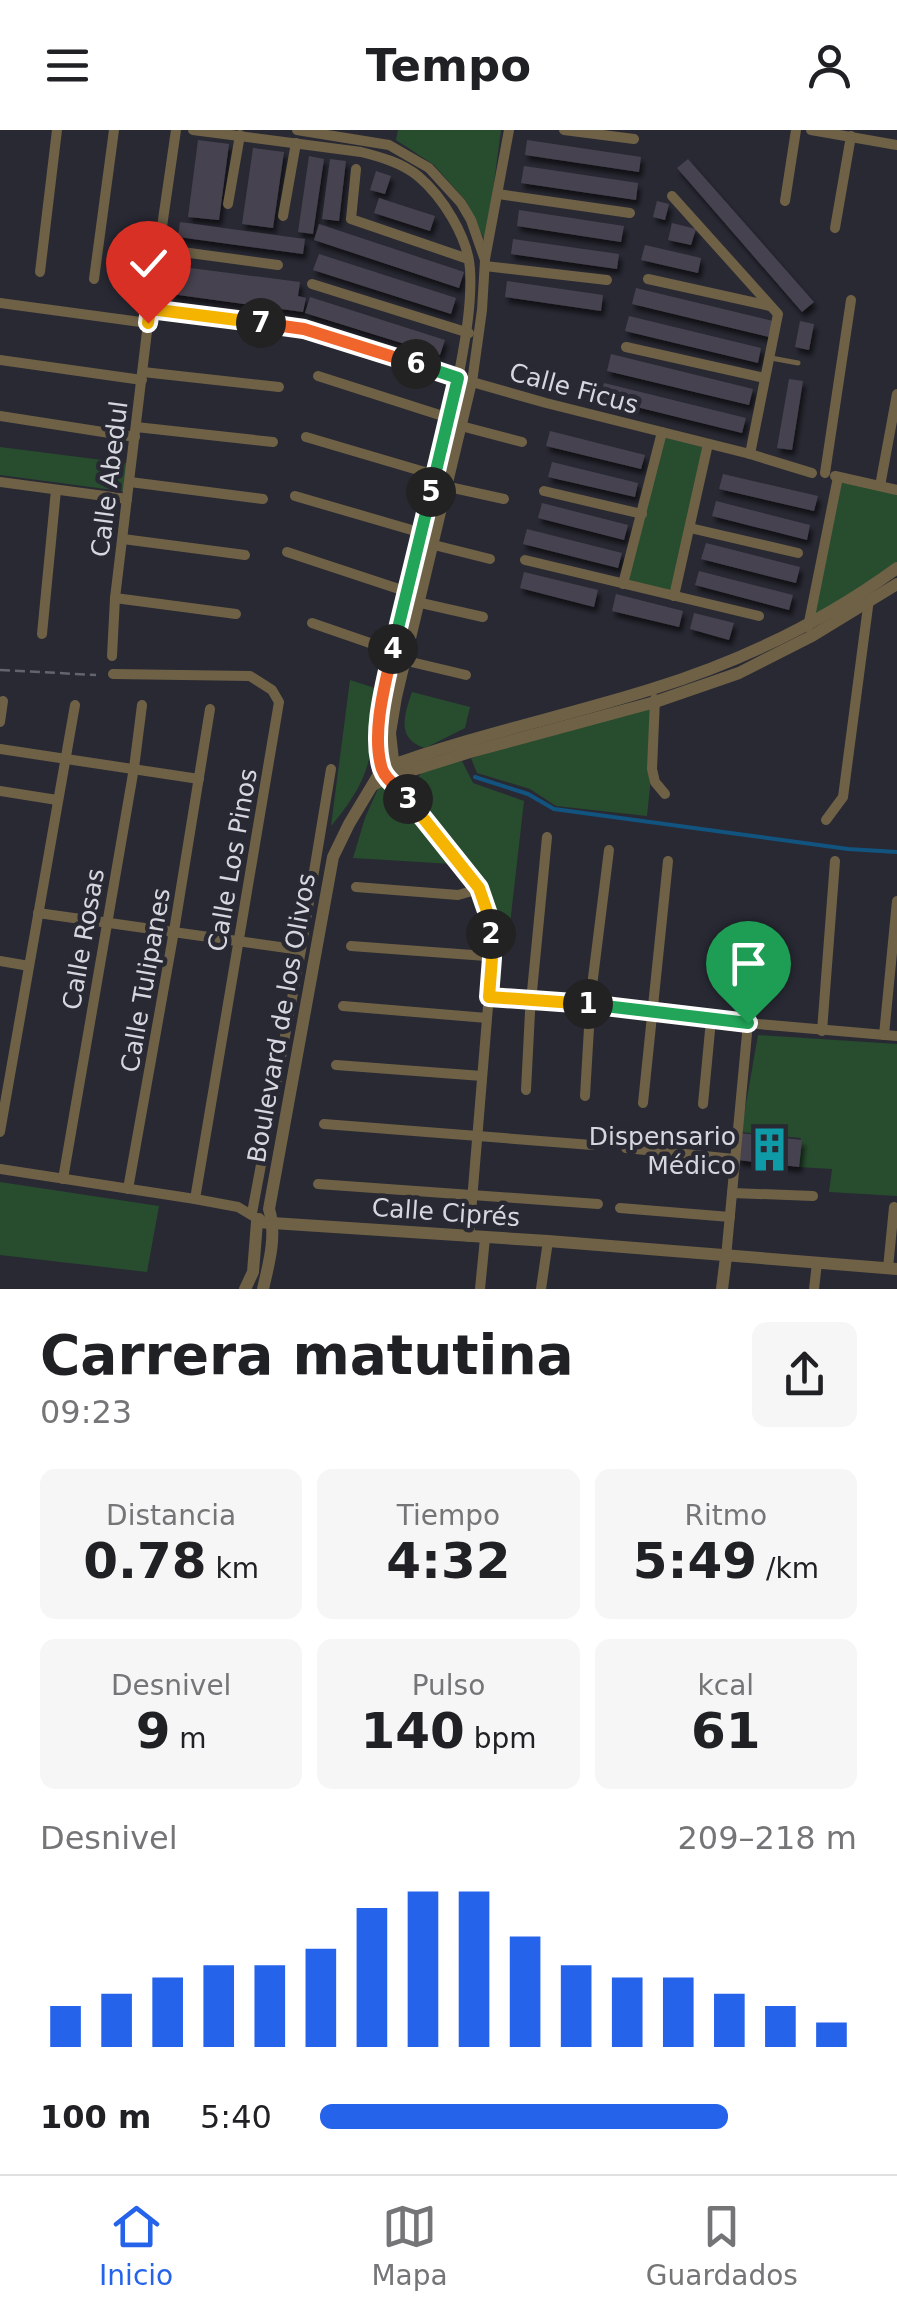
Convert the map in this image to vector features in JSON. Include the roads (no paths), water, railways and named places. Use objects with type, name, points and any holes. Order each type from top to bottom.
[{"type":"street","points":[[40,272],[57,130]]},
{"type":"street","points":[[94,279],[114,130]]},
{"type":"street","name":"Calle Abedul","points":[[112,656],[115,598],[148,323],[176,130]]},
{"type":"street","points":[[194,130],[388,159],[418,176],[448,211],[458,228],[470,270],[458,378],[392,651],[379,738],[390,772],[479,888],[490,920],[492,958],[469,1237]]},
{"type":"street","points":[[297,130],[389,144],[429,168],[461,203],[485,263]]},
{"type":"street","points":[[388,159],[391,130]]},
{"type":"street","points":[[390,772],[397,697],[472,382],[485,263],[509,130]]},
{"type":"street","points":[[564,130],[634,138]]},
{"type":"street","points":[[785,202],[796,130]]},
{"type":"street","points":[[811,130],[897,144]]},
{"type":"street","points":[[228,204],[240,135]]},
{"type":"street","points":[[835,228],[859,135]]},
{"type":"street","points":[[283,216],[296,143]]},
{"type":"street","points":[[356,169],[351,219],[465,258]]},
{"type":"street","points":[[498,194],[630,213]]},
{"type":"street","points":[[672,196],[778,314],[750,454]]},
{"type":"street","points":[[160,248],[278,265]]},
{"type":"street","points":[[485,263],[608,280]]},
{"type":"street","points":[[648,279],[771,306]]},
{"type":"street","points":[[312,284],[479,337]]},
{"type":"street","points":[[818,473],[851,300]]},
{"type":"street","points":[[0,303],[148,323]]},
{"type":"street","name":"Calle Ficus","points":[[150,309],[300,328],[472,382],[897,490]]},
{"type":"street","points":[[626,347],[763,377]]},
{"type":"street","points":[[0,360],[279,388]]},
{"type":"street","points":[[318,376],[449,418]]},
{"type":"street","points":[[880,486],[897,394]]},
{"type":"street","points":[[0,416],[136,432],[273,442]]},
{"type":"street","points":[[461,426],[522,442]]},
{"type":"street","points":[[618,583],[662,432]]},
{"type":"street","points":[[306,436],[436,474]]},
{"type":"street","points":[[679,597],[696,529],[708,444]]},
{"type":"street","points":[[809,631],[838,477]]},
{"type":"street","points":[[0,482],[127,499]]},
{"type":"street","points":[[130,482],[263,499]]},
{"type":"street","points":[[449,486],[504,499]]},
{"type":"street","points":[[42,634],[56,490]]},
{"type":"street","points":[[544,490],[637,513]]},
{"type":"street","points":[[295,496],[422,532]]},
{"type":"street","points":[[696,529],[798,554]]},
{"type":"street","points":[[123,539],[245,555]]},
{"type":"street","points":[[434,545],[490,559]]},
{"type":"street","points":[[287,552],[408,592]]},
{"type":"street","points":[[525,560],[759,616]]},
{"type":"street","points":[[826,820],[843,798],[868,597],[897,568]]},
{"type":"street","points":[[390,772],[654,695],[809,631],[897,584]]},
{"type":"street","points":[[115,598],[236,614]]},
{"type":"street","points":[[421,603],[484,618]]},
{"type":"street","points":[[312,623],[392,651]]},
{"type":"street","points":[[407,660],[466,675]]},
{"type":"street","name":"Calle Los Pinos","points":[[113,674],[250,676],[272,690],[279,702],[195,1199]]},
{"type":"street","points":[[654,695],[652,769],[654,782],[665,794]]},
{"type":"street","points":[[0,722],[3,701]]},
{"type":"street","points":[[0,1132],[75,705]]},
{"type":"street","name":"Calle Rosas","points":[[63,1179],[142,705]]},
{"type":"street","name":"Calle Tulipanes","points":[[128,1188],[210,710]]},
{"type":"street","points":[[0,749],[199,779]]},
{"type":"street","points":[[246,1289],[253,1272],[254,1218],[331,769]]},
{"type":"street","name":"Boulevard de los Olivos","points":[[262,1289],[333,857],[373,784],[390,772]]},
{"type":"street","points":[[0,791],[58,800]]},
{"type":"street","points":[[526,1090],[547,837]]},
{"type":"street","points":[[585,1096],[590,1004],[609,850]]},
{"type":"street","points":[[643,1103],[668,861]]},
{"type":"street","points":[[822,1031],[835,861]]},
{"type":"street","points":[[356,887],[458,895],[479,888]]},
{"type":"street","points":[[884,1035],[897,901]]},
{"type":"street","points":[[38,913],[302,950]]},
{"type":"street","points":[[351,946],[492,958]]},
{"type":"street","points":[[0,961],[29,966]]},
{"type":"street","points":[[489,997],[897,1036]]},
{"type":"street","points":[[343,1006],[487,1018]]},
{"type":"street","points":[[703,1104],[711,1020]]},
{"type":"street","points":[[722,1289],[748,1023]]},
{"type":"street","points":[[336,1065],[482,1076]]},
{"type":"street","points":[[324,1124],[592,1146]]},
{"type":"street","points":[[626,1148],[734,1158]]},
{"type":"street","name":"Calle Ciprés","points":[[0,1169],[195,1199],[238,1208],[254,1218],[271,1216],[469,1237],[892,1269]]},
{"type":"street","points":[[318,1184],[598,1204]]},
{"type":"street","points":[[732,1193],[813,1196]]},
{"type":"street","points":[[892,1269],[894,1206]]},
{"type":"street","points":[[620,1208],[730,1217]]},
{"type":"street","points":[[480,1289],[485,1238]]},
{"type":"street","points":[[541,1289],[548,1242]]},
{"type":"street","points":[[814,1289],[817,1263]]},
{"type":"lane","points":[[770,353],[798,363]]},
{"type":"waterway","points":[[475,777],[528,794],[554,809],[848,849],[897,852]]},
{"type":"place","name":"Dispensario Médico","points":[[769,1150]]}]
